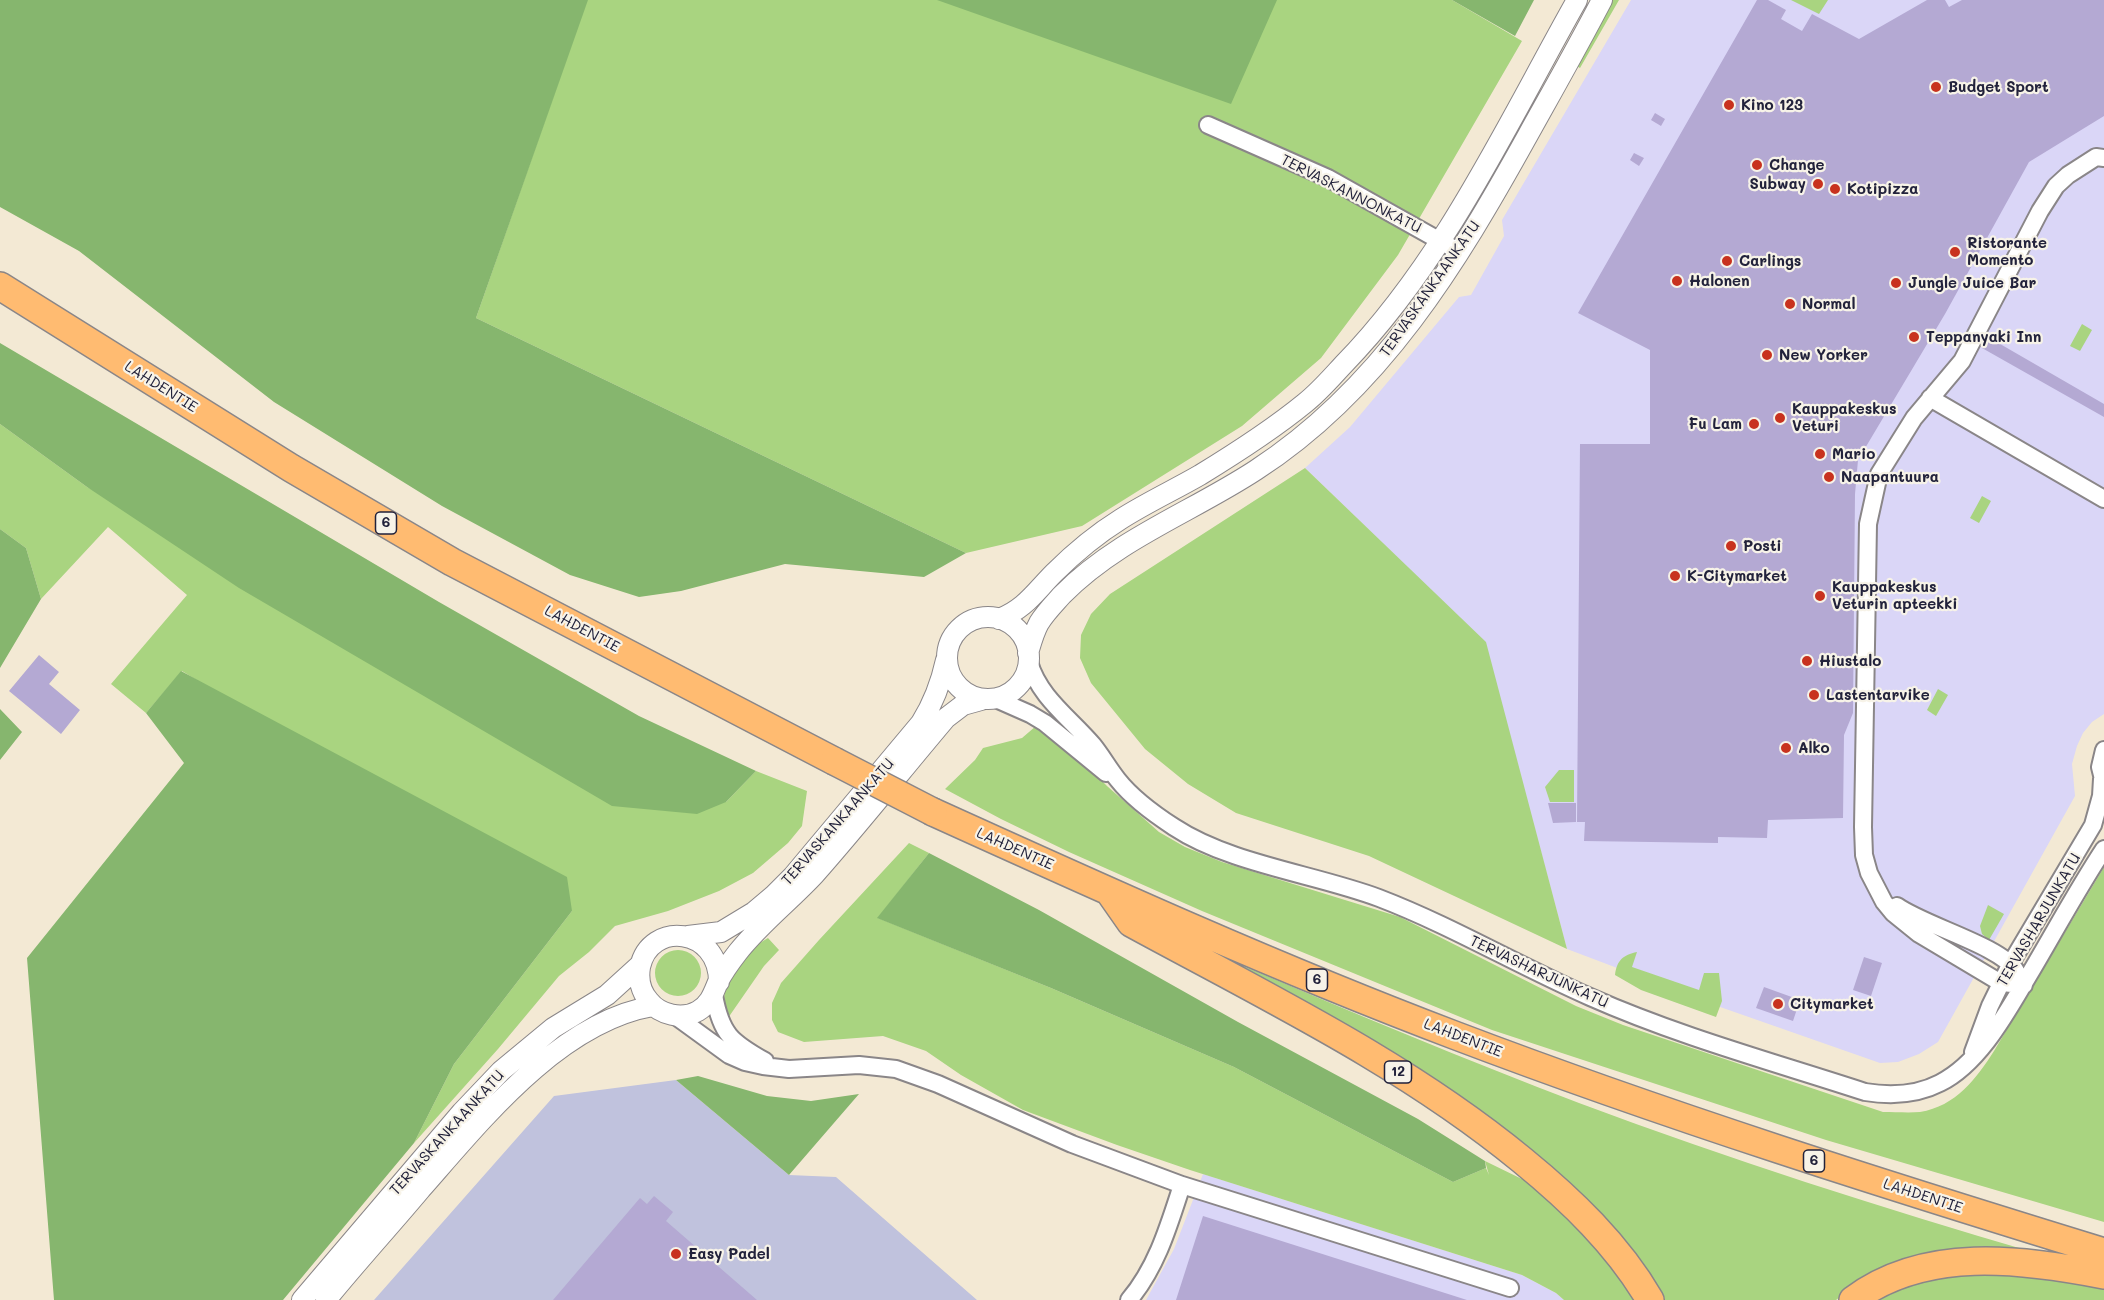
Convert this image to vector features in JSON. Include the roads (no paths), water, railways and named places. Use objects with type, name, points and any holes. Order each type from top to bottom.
[{"type":"highway","name":"LAHDENTIE","points":[[0,286],[291,468],[452,561],[933,812],[1110,893],[1354,995],[1516,1058],[1764,1144],[2104,1252]]},
{"type":"highway","name":"12","points":[[1110,893],[1131,923],[1355,1045],[1458,1110],[1549,1182],[1583,1214],[1630,1269],[1650,1300]]},
{"type":"highway","points":[[1853,1300],[1897,1276],[1942,1263],[1985,1261],[2065,1268],[2104,1275]]},
{"type":"street","name":"TERVASKANKAANKATU","points":[[1028,657],[1038,624],[1049,609],[1096,565],[1122,547],[1256,470],[1296,442],[1346,397],[1396,343],[1450,246],[1470,195],[1577,0]]},
{"type":"street","name":"TERVASKANKAANKATU","points":[[999,619],[1017,611],[1054,572],[1082,547],[1121,519],[1200,474],[1276,426],[1307,402],[1363,345],[1393,308],[1450,246],[1502,180],[1602,0]]},
{"type":"street","name":"TERVASKANNONKATU","points":[[1208,125],[1329,178],[1450,246]]},
{"type":"street","points":[[2024,985],[2001,983],[1902,922],[1884,902],[1869,873],[1864,855],[1863,827],[1868,524],[1879,474],[1914,418],[1962,361],[2040,211],[2056,186],[2068,175],[2096,157],[2104,158]]},
{"type":"street","points":[[1930,398],[2104,499]]},
{"type":"street","points":[[978,618],[1007,621],[1018,630],[1027,643],[1028,657],[1028,671],[1021,684],[1010,694],[988,699],[968,695],[956,686],[949,673],[946,660],[948,645],[955,633],[966,623],[978,618]]},
{"type":"street","name":"TERVASHARJUNKATU","points":[[1028,657],[1036,681],[1046,696],[1093,745],[1120,782],[1162,818],[1199,841],[1379,898],[1631,1014],[1853,1088],[1878,1094],[1925,1090],[1953,1075],[1970,1059],[1999,1026],[2104,849]]},
{"type":"street","name":"TERVASKANKAANKATU","points":[[685,936],[721,932],[754,912],[793,876],[921,723],[936,697],[946,660]]},
{"type":"street","name":"TERVASKANKAANKATU","points":[[716,988],[738,952],[814,875],[946,718],[963,705],[988,699]]},
{"type":"street","name":"TERVASHARJUNKATU","points":[[988,699],[1030,714],[1045,723],[1100,769],[1120,782]]},
{"type":"street","name":"TERVASHARJUNKATU","points":[[1970,1059],[1985,1017],[2011,963],[2094,825],[2101,796],[2103,781],[2100,767],[2104,750]]},
{"type":"street","points":[[1877,887],[1900,908],[2011,963],[2024,985]]},
{"type":"street","points":[[716,988],[707,1004],[697,1011],[686,1015],[662,1012],[645,997],[641,987],[640,965],[652,946],[662,939],[674,936],[695,939],[711,952],[716,961],[716,988],[721,1023],[735,1040],[765,1060],[789,1069]]},
{"type":"street","name":"TERVASKANKAANKATU","points":[[302,1300],[455,1120],[501,1071],[553,1028],[607,995],[640,965]]},
{"type":"street","name":"TERVASKANKAANKATU","points":[[326,1300],[474,1129],[510,1091],[564,1046],[619,1014],[653,1006]]},
{"type":"street","points":[[674,1015],[729,1055],[745,1062],[789,1069],[859,1065],[896,1069],[938,1084],[1072,1144],[1182,1185],[1510,1288]]},
{"type":"street","points":[[1130,1300],[1159,1251],[1182,1185]]},
{"type":"place","name":"Budget Sport","points":[[1936,87]]},
{"type":"place","name":"Kino 123","points":[[1729,105]]},
{"type":"place","name":"Change","points":[[1757,165]]},
{"type":"place","name":"Subway","points":[[1818,184]]},
{"type":"place","name":"Kotipizza","points":[[1835,189]]},
{"type":"place","name":"Ristorante Momento","points":[[1955,252]]},
{"type":"place","name":"Carlings","points":[[1727,261]]},
{"type":"place","name":"Halonen","points":[[1677,281]]},
{"type":"place","name":"Jungle Juice Bar","points":[[1896,283]]},
{"type":"place","name":"Normal","points":[[1790,304]]},
{"type":"place","name":"Teppanyaki Inn","points":[[1914,337]]},
{"type":"place","name":"New Yorker","points":[[1767,355]]},
{"type":"place","name":"Kauppakeskus Veturi","points":[[1780,418]]},
{"type":"place","name":"Fu Lam","points":[[1754,424]]},
{"type":"place","name":"Mario","points":[[1820,454]]},
{"type":"place","name":"Naapantuura","points":[[1829,477]]},
{"type":"place","name":"Posti","points":[[1731,546]]},
{"type":"place","name":"K-Citymarket","points":[[1675,576]]},
{"type":"place","name":"Kauppakeskus Veturin apteekki","points":[[1820,596]]},
{"type":"place","name":"Hiustalo","points":[[1807,661]]},
{"type":"place","name":"Lastentarvike","points":[[1814,695]]},
{"type":"place","name":"Alko","points":[[1786,748]]},
{"type":"place","name":"Citymarket","points":[[1778,1004]]},
{"type":"place","name":"Easy Padel","points":[[676,1254]]}]
